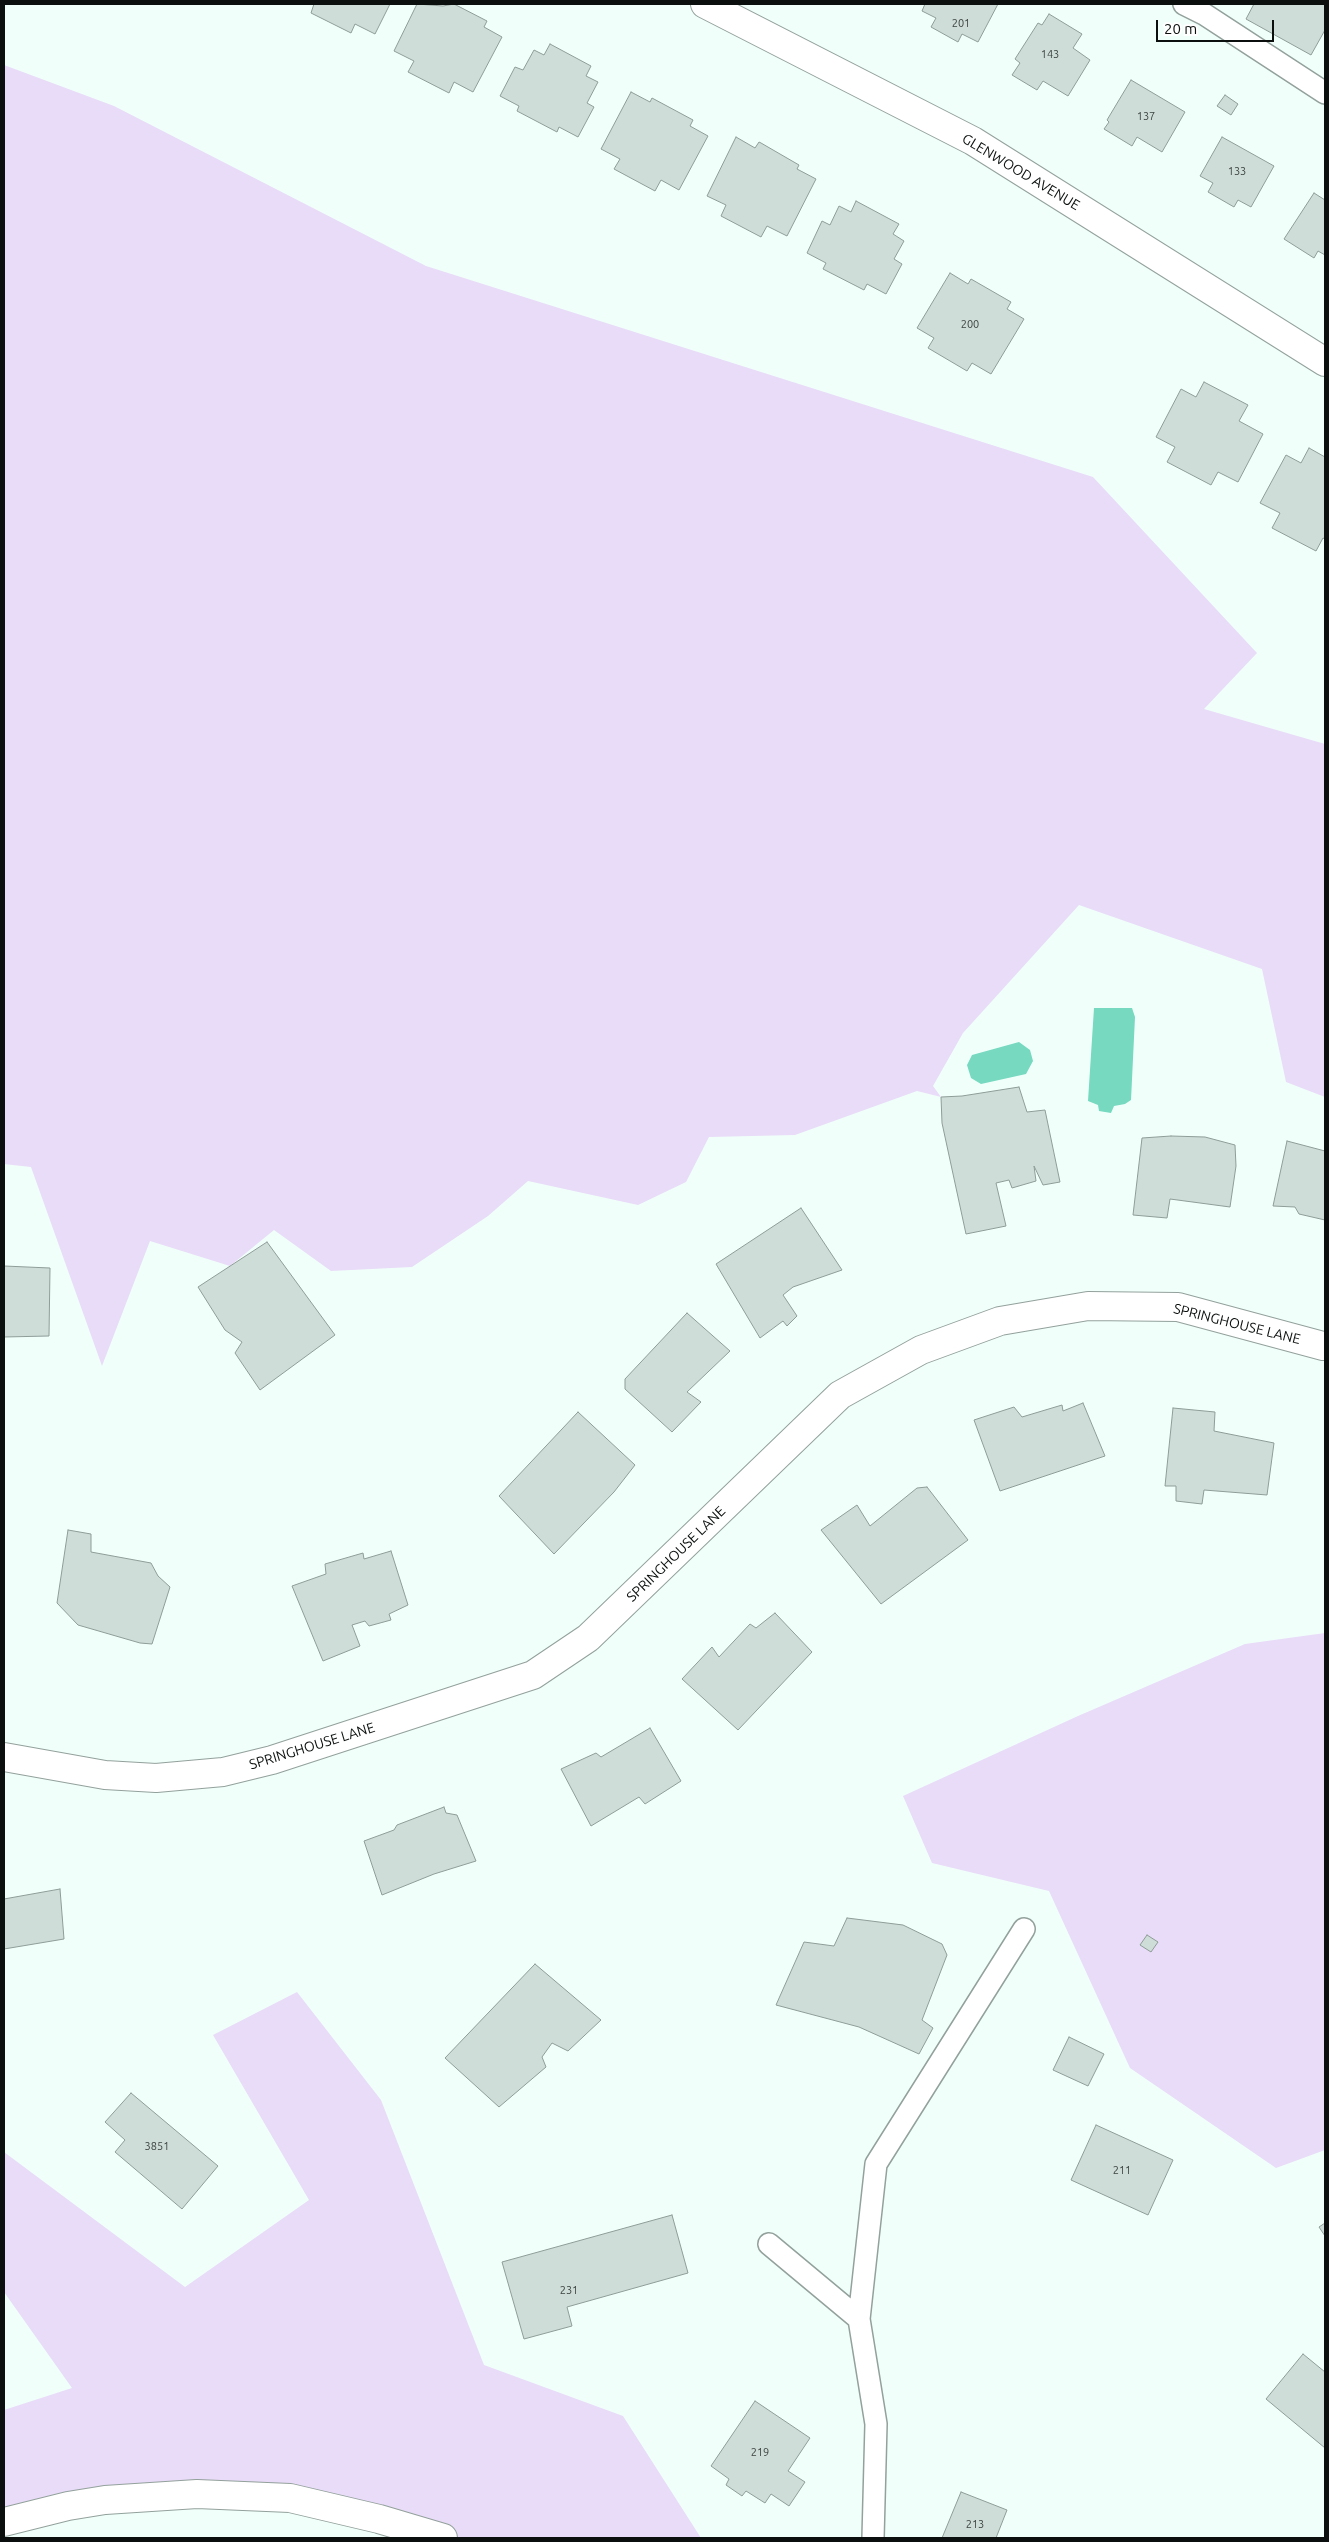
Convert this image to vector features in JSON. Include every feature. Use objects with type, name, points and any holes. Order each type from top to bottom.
[{"type":"street","name":"GLENWOOD AVENUE","points":[[705,4],[973,141],[1325,362]]},
{"type":"street","name":"SPRINGHOUSE LANE","points":[[4,1757],[105,1775],[156,1778],[223,1772],[272,1760],[533,1674],[588,1638],[840,1396],[921,1350],[1000,1321],[1088,1306],[1178,1307],[1323,1346]]},
{"type":"street","points":[[4,2522],[68,2506],[105,2500],[197,2494],[290,2498],[379,2519],[443,2538]]},
{"type":"lane","points":[[1184,4],[1204,14],[1325,93]]},
{"type":"lane","points":[[874,2538],[876,2424],[859,2319],[876,2164],[1024,1929]]},
{"type":"lane","points":[[769,2244],[859,2319]]},
{"type":"shaded area","points":[[4,65],[114,106],[426,266],[1093,477],[1257,653],[1204,709],[1325,744],[1325,1097],[1286,1082],[1262,969],[1079,905],[963,1033],[933,1086],[941,1097],[917,1091],[795,1135],[709,1137],[686,1182],[638,1205],[528,1181],[488,1216],[412,1267],[331,1271],[274,1230],[230,1266],[150,1241],[102,1366],[31,1167],[4,1164]]},
{"type":"shaded area","points":[[1094,1008],[1132,1008],[1135,1017],[1131,1100],[1125,1104],[1114,1106],[1111,1113],[1099,1111],[1098,1105],[1088,1101]]},
{"type":"shaded area","points":[[1019,1042],[1030,1050],[1033,1061],[1026,1074],[981,1084],[971,1078],[967,1065],[972,1055]]},
{"type":"shaded area","points":[[1325,1633],[1325,2150],[1276,2168],[1130,2068],[1049,1891],[932,1863],[903,1796],[1078,1716],[1245,1644]]},
{"type":"shaded area","points":[[297,1992],[381,2100],[484,2365],[623,2416],[701,2538],[443,2538],[290,2498],[4,2522],[4,2410],[72,2388],[4,2292],[4,2152],[185,2287],[309,2200],[213,2035]]},
{"type":"building","points":[[314,4],[390,4],[375,34],[355,24],[351,33],[311,13]]},
{"type":"building","points":[[417,4],[443,6],[454,4],[487,21],[484,27],[502,37],[473,92],[454,82],[449,93],[408,72],[414,61],[394,51]]},
{"type":"building","points":[[925,4],[998,4],[978,42],[962,34],[958,42],[931,27],[936,18],[922,11]]},
{"type":"building","points":[[1254,4],[1325,4],[1325,30],[1311,55],[1246,19]]},
{"type":"building","points":[[1049,14],[1082,34],[1073,48],[1090,60],[1068,96],[1043,81],[1037,90],[1012,75],[1020,63],[1015,59],[1038,23],[1042,25]]},
{"type":"building","points":[[550,44],[591,66],[586,76],[598,82],[587,103],[594,107],[578,137],[559,127],[557,132],[517,111],[519,106],[500,96],[515,67],[523,70],[534,50],[544,55]]},
{"type":"building","points":[[1131,80],[1185,112],[1162,152],[1137,137],[1132,146],[1104,129],[1109,122],[1107,120]]},
{"type":"building","points":[[631,92],[650,102],[652,98],[693,120],[690,126],[708,136],[679,190],[661,180],[655,191],[614,169],[620,159],[601,149]]},
{"type":"building","points":[[1225,95],[1238,104],[1231,115],[1217,106]]},
{"type":"building","points":[[736,137],[755,148],[759,142],[761,143],[799,165],[797,169],[816,179],[787,236],[767,226],[761,237],[721,216],[726,205],[707,196]]},
{"type":"building","points":[[1222,137],[1274,166],[1251,207],[1238,200],[1234,207],[1208,192],[1213,183],[1200,176]]},
{"type":"building","points":[[1314,193],[1325,200],[1325,255],[1318,251],[1314,258],[1284,239]]},
{"type":"building","points":[[856,201],[899,224],[893,234],[904,241],[894,259],[902,264],[886,294],[867,284],[864,290],[823,269],[826,263],[807,253],[822,221],[830,225],[839,206],[851,212]]},
{"type":"building","points":[[950,273],[968,284],[971,279],[1011,302],[1007,309],[1024,319],[991,374],[972,363],[967,371],[928,348],[934,338],[917,328]]},
{"type":"building","points":[[1204,382],[1248,405],[1239,421],[1263,434],[1238,482],[1218,472],[1211,485],[1167,462],[1175,447],[1156,437],[1181,389],[1196,397]]},
{"type":"building","points":[[1309,448],[1325,457],[1325,539],[1323,538],[1316,551],[1272,528],[1280,513],[1260,503],[1286,455],[1301,463]]},
{"type":"building","points":[[1019,1087],[1027,1112],[1045,1110],[1060,1182],[1043,1185],[1034,1166],[1036,1181],[1012,1188],[1009,1180],[996,1183],[1006,1226],[966,1234],[942,1123],[941,1097],[962,1096]]},
{"type":"building","points":[[1171,1136],[1205,1137],[1235,1145],[1236,1166],[1230,1207],[1170,1199],[1167,1218],[1133,1215],[1142,1138]]},
{"type":"building","points":[[1287,1141],[1325,1151],[1325,1220],[1299,1214],[1295,1207],[1273,1206]]},
{"type":"building","points":[[801,1208],[842,1270],[793,1287],[783,1295],[797,1316],[787,1326],[783,1321],[760,1338],[716,1264]]},
{"type":"building","points":[[267,1242],[335,1335],[260,1390],[235,1353],[242,1342],[225,1330],[198,1287]]},
{"type":"building","points":[[4,1266],[50,1268],[49,1336],[4,1337]]},
{"type":"building","points":[[687,1313],[730,1351],[687,1392],[701,1402],[672,1432],[625,1389],[625,1379]]},
{"type":"building","points":[[1083,1403],[1105,1456],[1000,1491],[974,1420],[1014,1407],[1022,1417],[1062,1405],[1063,1411]]},
{"type":"building","points":[[1173,1408],[1215,1412],[1214,1431],[1274,1443],[1267,1495],[1204,1490],[1202,1504],[1176,1501],[1176,1486],[1165,1486]]},
{"type":"building","points":[[578,1412],[635,1465],[614,1492],[554,1554],[499,1496]]},
{"type":"building","points":[[927,1487],[968,1540],[881,1604],[821,1530],[857,1505],[870,1526],[917,1488]]},
{"type":"building","points":[[68,1530],[91,1534],[91,1552],[151,1563],[158,1576],[170,1587],[152,1644],[140,1643],[78,1625],[57,1603]]},
{"type":"building","points":[[391,1551],[408,1605],[389,1614],[391,1620],[369,1626],[365,1621],[352,1625],[360,1646],[323,1661],[292,1586],[326,1574],[325,1564],[363,1553],[364,1559]]},
{"type":"building","points":[[775,1613],[812,1652],[738,1730],[682,1679],[712,1647],[719,1657],[750,1624],[756,1628]]},
{"type":"building","points":[[650,1728],[681,1781],[645,1804],[639,1797],[591,1826],[561,1769],[596,1753],[601,1757]]},
{"type":"building","points":[[444,1807],[446,1813],[457,1815],[476,1861],[434,1874],[382,1895],[364,1841],[394,1830],[397,1825]]},
{"type":"building","points":[[60,1889],[64,1939],[4,1949],[4,1899]]},
{"type":"building","points":[[847,1918],[903,1925],[942,1944],[947,1955],[922,2020],[933,2028],[919,2054],[859,2027],[776,2005],[804,1942],[834,1946]]},
{"type":"building","points":[[1147,1935],[1158,1942],[1151,1952],[1140,1945]]},
{"type":"building","points":[[535,1964],[601,2020],[568,2051],[552,2043],[542,2057],[546,2067],[499,2107],[445,2058]]},
{"type":"building","points":[[1069,2037],[1104,2054],[1088,2086],[1053,2070]]},
{"type":"building","points":[[131,2093],[218,2166],[182,2209],[115,2152],[125,2140],[105,2122]]},
{"type":"building","points":[[1096,2125],[1173,2160],[1148,2215],[1071,2180]]},
{"type":"building","points":[[672,2215],[688,2273],[567,2307],[572,2326],[524,2339],[502,2262]]},
{"type":"building","points":[[1325,2223],[1325,2236],[1319,2227]]},
{"type":"building","points":[[1303,2354],[1325,2372],[1325,2448],[1266,2399]]},
{"type":"building","points":[[755,2401],[810,2438],[788,2471],[805,2482],[789,2506],[771,2494],[765,2503],[746,2491],[742,2496],[726,2485],[729,2479],[711,2466]]},
{"type":"building","points":[[961,2492],[1007,2510],[996,2538],[942,2538]]}]
